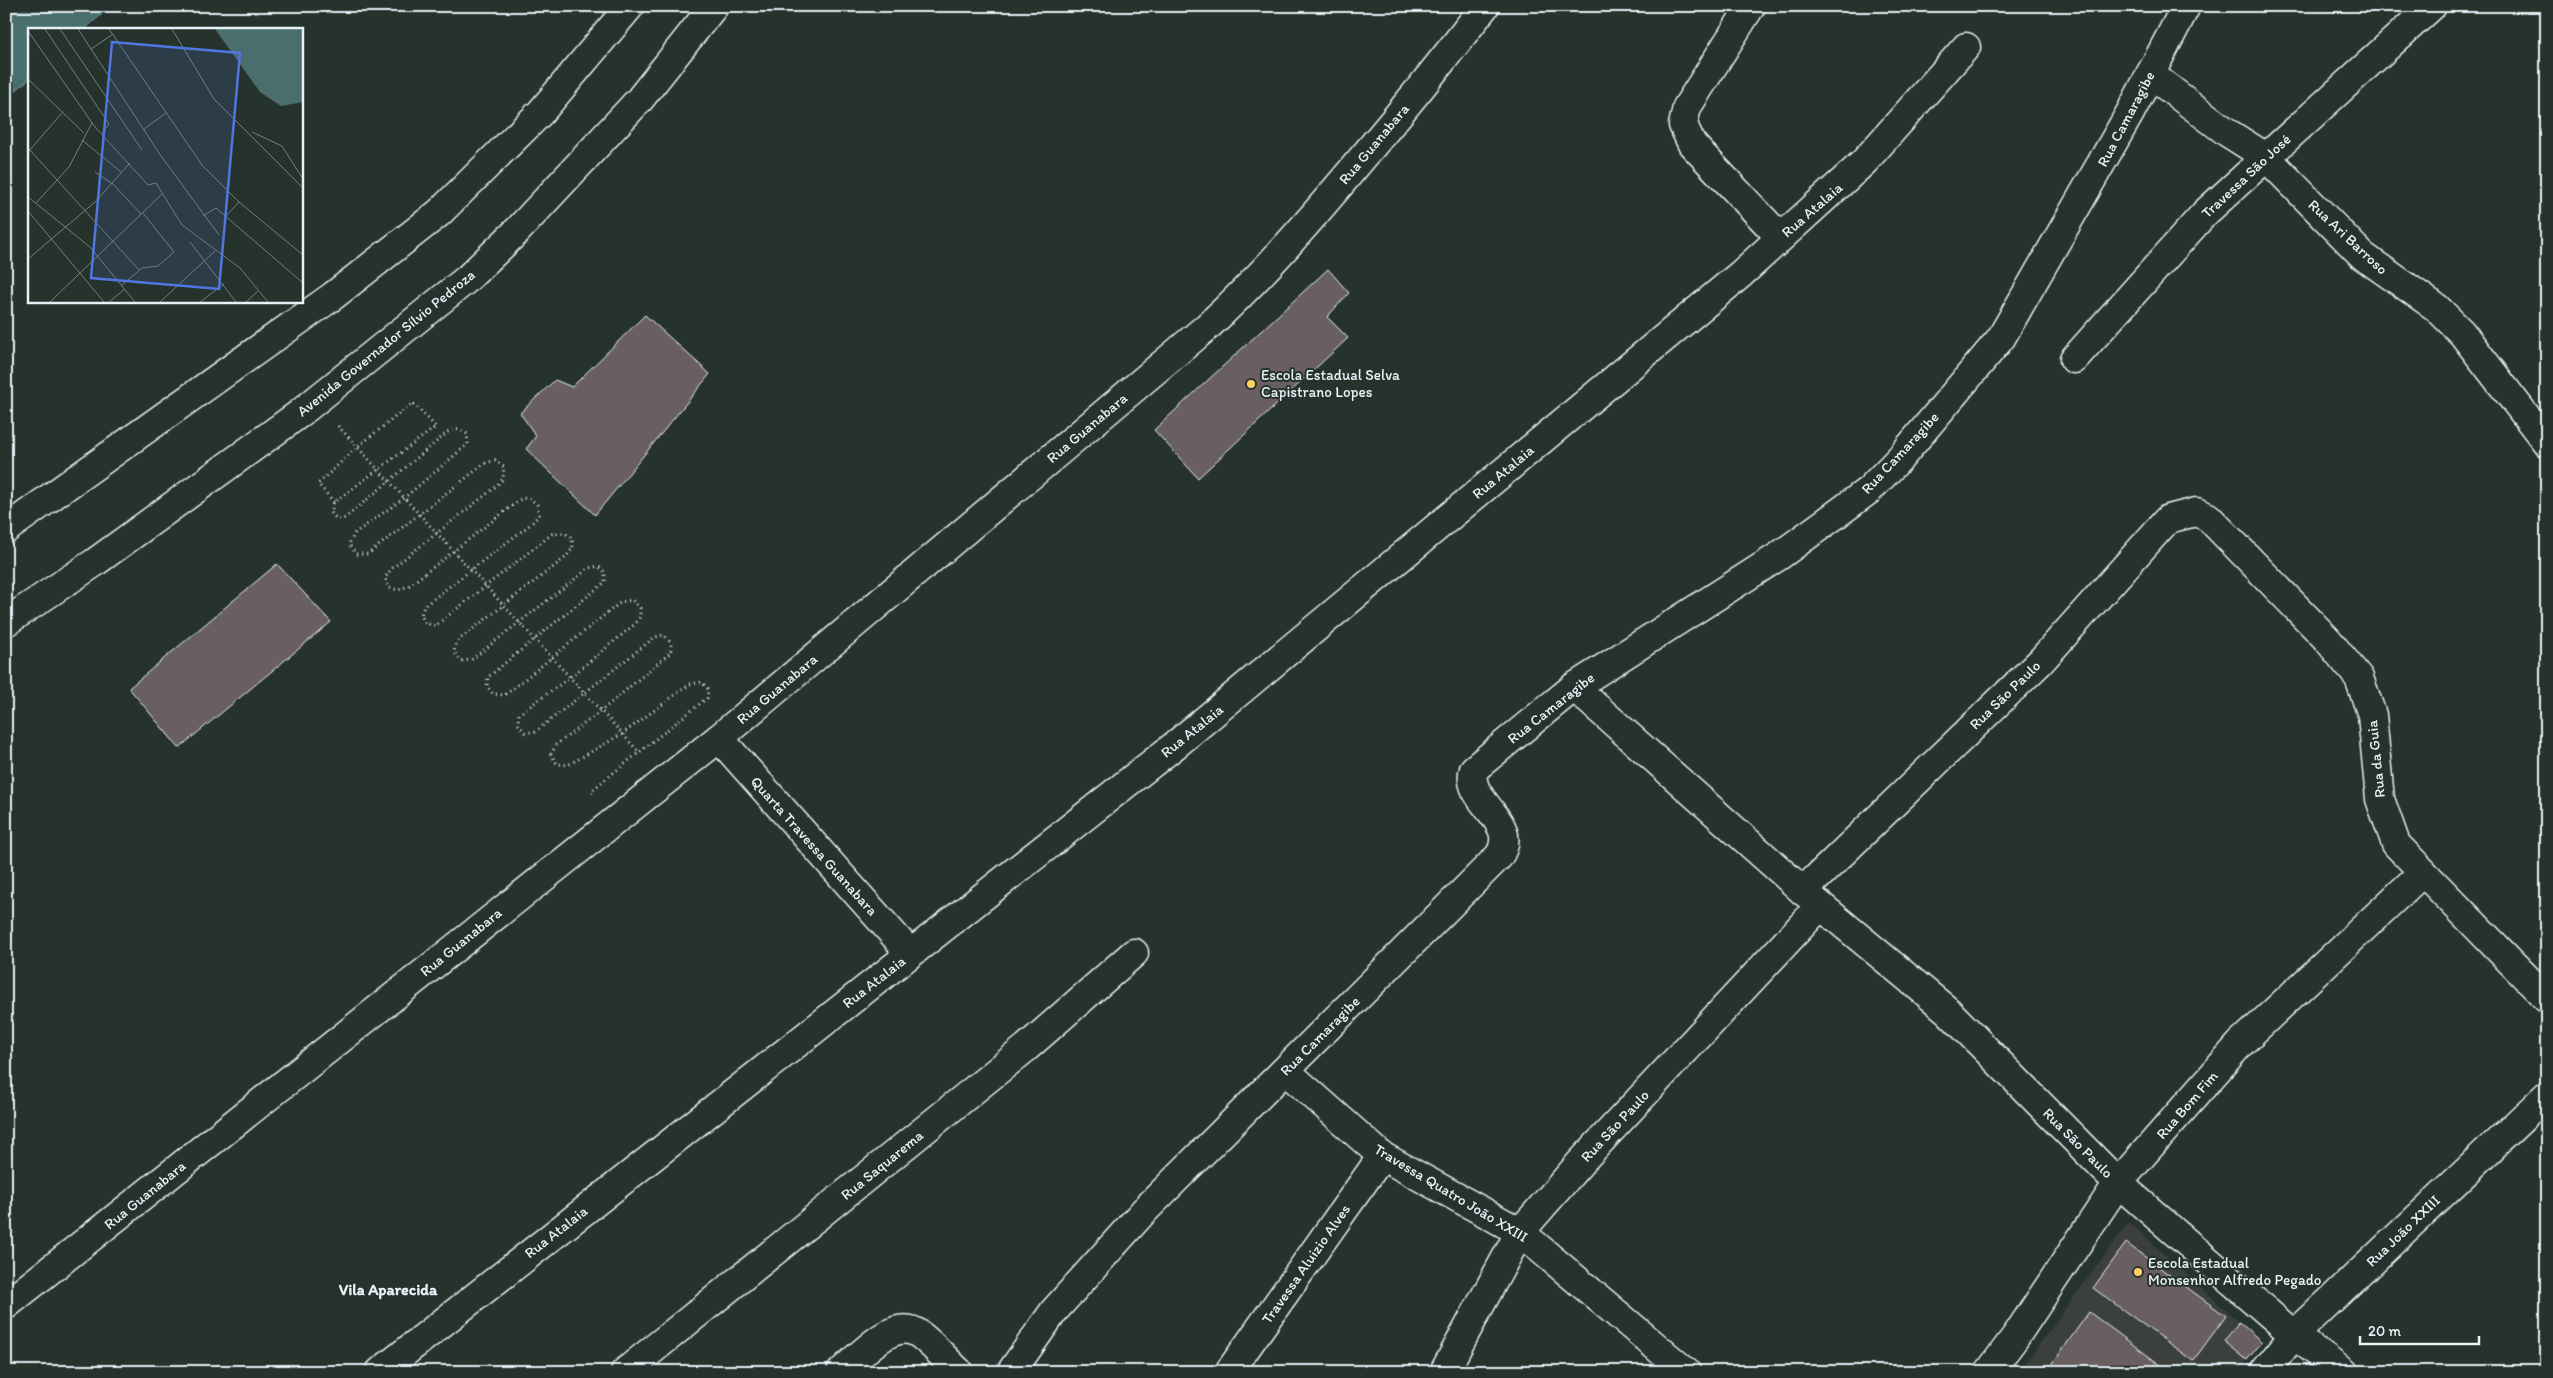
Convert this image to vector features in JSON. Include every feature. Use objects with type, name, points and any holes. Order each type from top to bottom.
[{"type":"street","points":[[6,529],[333,296],[439,213],[541,112],[630,6]]},
{"type":"street","name":"Avenida Governador Sílvio Pedroza","points":[[6,622],[202,486],[315,401],[427,312],[517,231],[640,100],[714,6]]},
{"type":"street","name":"Rua Guanabara","points":[[6,1305],[719,738],[1241,296],[1294,240],[1428,81],[1485,6]]},
{"type":"street","points":[[1751,6],[1687,107],[1683,125],[1692,144],[1780,237]]},
{"type":"street","name":"Rua Camaragibe","points":[[1011,1372],[1054,1311],[1144,1211],[1499,856],[1506,844],[1504,833],[1472,783],[1474,769],[1574,687],[1779,556],[1870,490],[1901,457],[2001,338],[2082,198],[2186,6]]},
{"type":"street","name":"Travessa São José","points":[[2074,359],[2206,213],[2432,6]]},
{"type":"street","name":"Rua Atalaia","points":[[380,1372],[1174,746],[1741,274],[1864,162],[1966,47]]},
{"type":"street","name":"Rua Ari Barroso","points":[[2150,74],[2223,129],[2266,157],[2363,256],[2436,308],[2462,333],[2547,443]]},
{"type":"street","name":"Rua São Paulo","points":[[1444,1372],[1520,1232],[1812,898],[2040,662],[2168,519],[2196,512],[2208,517]]},
{"type":"street","name":"Rua da Guia","points":[[2208,517],[2328,639],[2359,678],[2372,716],[2380,799],[2386,821],[2396,844],[2547,999]]},
{"type":"street","name":"Rua São Paulo","points":[[1574,687],[1812,898],[1948,1011],[2118,1183],[2294,1335],[2343,1372]]},
{"type":"street","name":"Quarta Travessa Guanabara","points":[[719,738],[910,953]]},
{"type":"street","name":"Rua Bom Fim","points":[[1989,1372],[2016,1336],[2118,1183],[2240,1044],[2423,872]]},
{"type":"street","name":"Rua Saquarema","points":[[625,1372],[1027,1047],[1134,953]]},
{"type":"street","name":"Travessa Quatro João XXIII","points":[[1286,1070],[1382,1156],[1520,1232],[1686,1372]]},
{"type":"street","name":"Rua João XXIII","points":[[2264,1372],[2294,1335],[2547,1095]]},
{"type":"street","name":"Travessa Aluizio Alves","points":[[1229,1372],[1382,1156]]},
{"type":"street","points":[[841,1372],[886,1334],[904,1329],[918,1333],[959,1372]]},
{"type":"path","points":[[315,401],[664,781]]},
{"type":"path","points":[[334,502],[318,484],[357,448],[413,403],[436,427],[334,502],[332,512],[334,517],[339,520],[345,518],[448,432],[459,429],[467,434],[468,440],[464,449],[404,498],[355,533],[349,544],[356,554],[368,554],[484,464],[494,460],[504,467],[503,479],[492,490],[391,569],[385,578],[389,588],[399,590],[410,585],[522,498],[531,499],[537,505],[539,514],[532,523],[424,606],[421,615],[425,623],[436,626],[487,588],[552,534],[565,533],[572,538],[573,548],[566,558],[456,642],[454,652],[461,661],[471,660],[589,568],[598,566],[605,572],[605,582],[488,677],[487,686],[493,694],[505,695],[621,602],[632,600],[640,608],[640,617],[634,625],[569,678],[519,714],[518,724],[525,732],[535,732],[583,692],[655,637],[664,635],[671,642],[671,652],[601,711],[556,745],[551,754],[557,764],[568,765],[622,734],[690,684],[702,682],[708,689],[707,698],[638,752]]},
{"type":"shaded area","name":"Escola Estadual Monsenhor Alfredo Pegado","points":[[2129,1222],[2239,1322],[2224,1341],[2247,1360],[2239,1372],[2019,1372]]},
{"type":"water","points":[[6,6],[111,6],[86,28],[28,28],[28,80],[6,99]]},
{"type":"building","name":"Escola Estadual Selva Capistrano Lopes","points":[[1328,269],[1349,293],[1327,317],[1348,338],[1198,478],[1154,430]]},
{"type":"building","points":[[645,315],[710,374],[595,515],[526,449],[536,436],[520,413],[555,380],[572,387]]},
{"type":"building","points":[[277,564],[331,622],[179,748],[129,688]]},
{"type":"building","points":[[2126,1243],[2226,1316],[2193,1361],[2093,1288]]},
{"type":"building","points":[[2089,1312],[2170,1372],[2061,1372],[2051,1366]]},
{"type":"building","points":[[2239,1322],[2262,1342],[2247,1360],[2224,1341]]},
{"type":"building","points":[[2053,1366],[2061,1372],[2049,1372]]},
{"type":"place","name":"Escola Estadual Selva Capistrano Lopes","points":[[1251,384]]},
{"type":"place","name":"Escola Estadual Monsenhor Alfredo Pegado","points":[[2138,1272]]},
{"type":"district","name":"Vila Aparecida","points":[[388,1289]]}]
